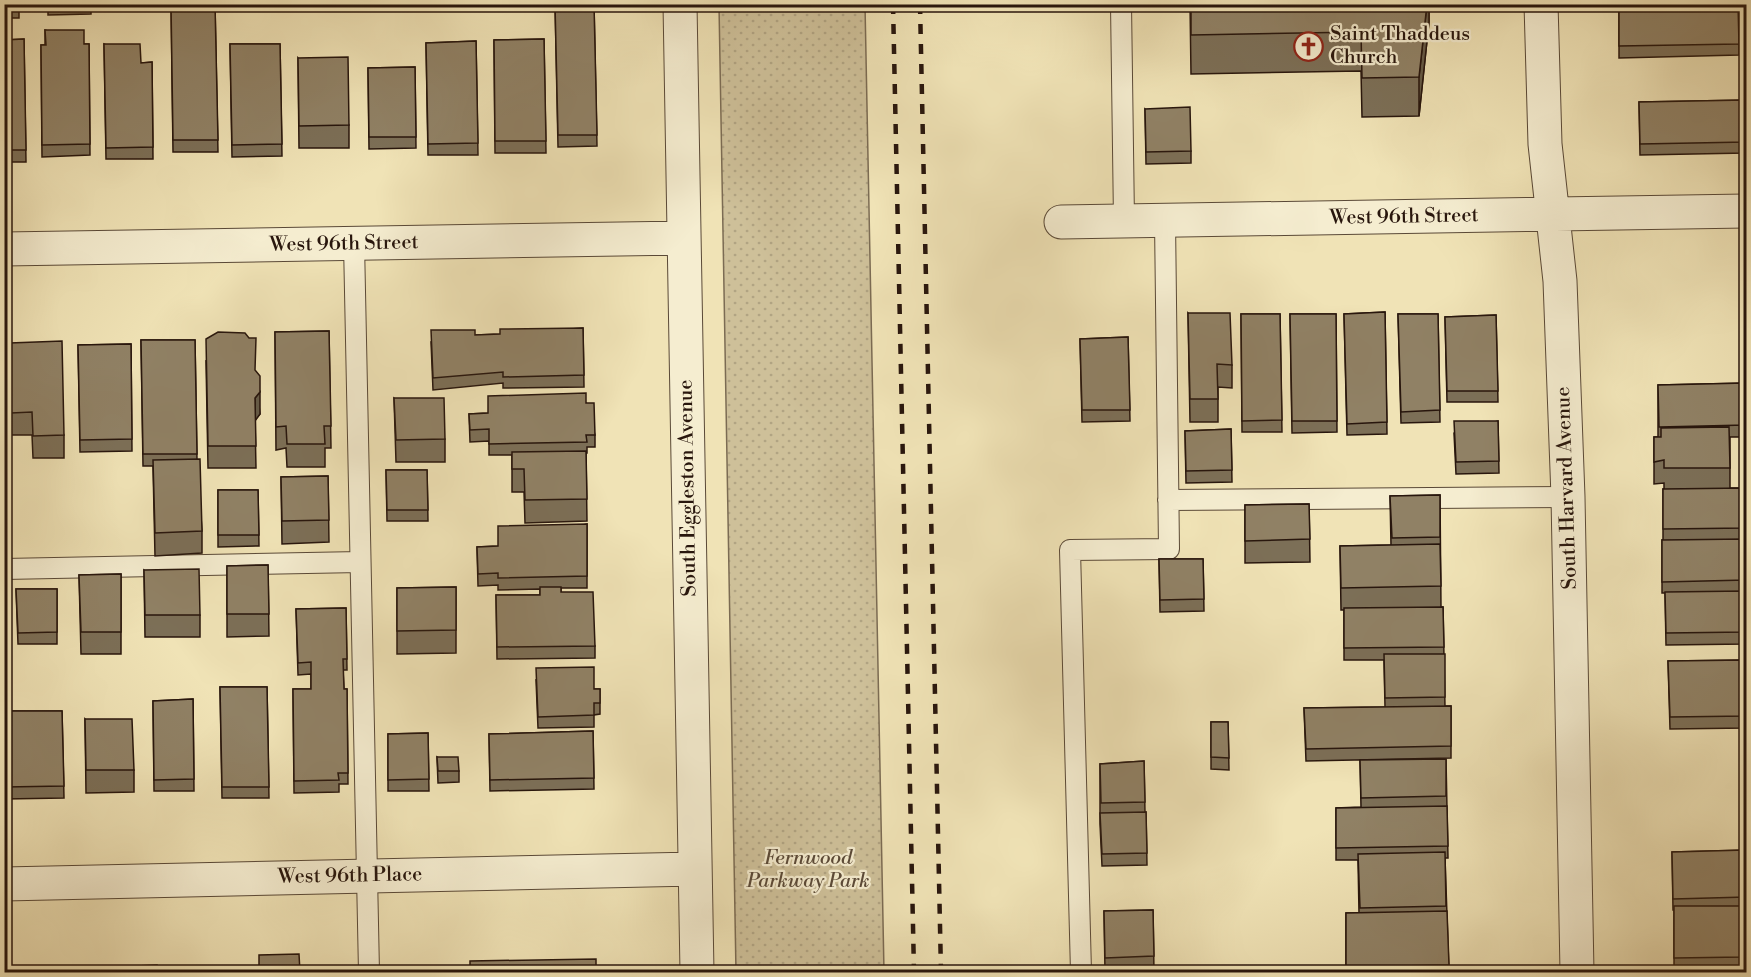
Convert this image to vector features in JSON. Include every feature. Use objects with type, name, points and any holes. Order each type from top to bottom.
[{"type":"street","name":"South Eggleston Avenue","points":[[680,4],[697,972]]},
{"type":"street","name":"South Harvard Avenue","points":[[1542,4],[1545,144],[1560,280],[1568,498],[1577,972]]},
{"type":"street","name":"West 96th Street","points":[[1061,222],[1746,211]]},
{"type":"street","name":"West 96th Street","points":[[4,249],[684,238]]},
{"type":"street","name":"West 96th Place","points":[[4,884],[695,869]]},
{"type":"lane","points":[[1121,4],[1124,221]]},
{"type":"lane","points":[[1081,972],[1070,550],[1169,549],[1165,220]]},
{"type":"lane","points":[[354,243],[369,972]]},
{"type":"lane","points":[[1168,500],[1568,498]]},
{"type":"lane","points":[[4,569],[360,562]]},
{"type":"green space","name":"Fernwood Parkway Park","points":[[719,5],[865,5],[884,972],[736,972]]},
{"type":"building","points":[[171,4],[215,4],[218,140],[173,140]]},
{"type":"building","points":[[555,4],[594,4],[597,135],[558,135]]},
{"type":"building","points":[[1191,4],[1427,4],[1419,77],[1362,78],[1361,32],[1191,35]]},
{"type":"building","points":[[1619,4],[1738,4],[1739,44],[1619,46]]},
{"type":"building","points":[[45,30],[84,30],[84,44],[89,44],[90,144],[42,145],[41,45],[46,45]]},
{"type":"building","points":[[24,39],[26,150],[4,150],[4,40]]},
{"type":"building","points":[[544,39],[546,141],[495,141],[494,40]]},
{"type":"building","points":[[476,41],[478,143],[428,144],[426,43]]},
{"type":"building","points":[[104,44],[140,44],[141,63],[152,62],[153,147],[106,148]]},
{"type":"building","points":[[230,44],[280,44],[282,144],[232,145]]},
{"type":"building","points":[[348,57],[349,125],[299,126],[298,58]]},
{"type":"building","points":[[415,67],[416,137],[369,137],[368,68]]},
{"type":"building","points":[[1746,100],[1746,142],[1640,144],[1639,102]]},
{"type":"building","points":[[1190,107],[1191,151],[1146,152],[1145,109]]},
{"type":"building","points":[[1385,312],[1387,422],[1347,424],[1344,314]]},
{"type":"building","points":[[1188,313],[1230,313],[1232,365],[1217,364],[1218,399],[1190,399]]},
{"type":"building","points":[[1241,314],[1280,314],[1282,420],[1242,421]]},
{"type":"building","points":[[1290,314],[1336,314],[1337,421],[1292,421]]},
{"type":"building","points":[[1398,314],[1438,314],[1440,410],[1401,412]]},
{"type":"building","points":[[1496,315],[1498,391],[1447,391],[1445,317]]},
{"type":"building","points":[[583,328],[584,375],[503,377],[503,372],[433,378],[431,330],[475,330],[475,335],[500,334],[500,329]]},
{"type":"building","points":[[329,331],[331,426],[324,426],[325,444],[287,444],[286,426],[276,427],[275,332]]},
{"type":"building","points":[[218,332],[245,333],[249,338],[256,338],[255,370],[260,376],[260,392],[255,398],[256,446],[208,446],[206,339]]},
{"type":"building","points":[[1128,337],[1130,410],[1082,410],[1080,339]]},
{"type":"building","points":[[141,340],[195,340],[197,454],[143,454]]},
{"type":"building","points":[[62,341],[64,435],[33,436],[32,412],[11,413],[10,343]]},
{"type":"building","points":[[131,344],[132,439],[80,440],[78,345]]},
{"type":"building","points":[[1746,383],[1746,425],[1659,427],[1658,385]]},
{"type":"building","points":[[586,393],[586,403],[594,403],[595,435],[586,435],[587,442],[489,444],[489,429],[470,430],[469,414],[488,413],[488,396]]},
{"type":"building","points":[[394,398],[444,398],[445,439],[396,440]]},
{"type":"building","points":[[1454,421],[1498,421],[1499,461],[1456,462]]},
{"type":"building","points":[[1729,427],[1730,468],[1664,468],[1664,460],[1654,462],[1654,437],[1661,437],[1661,428]]},
{"type":"building","points":[[1231,429],[1232,470],[1186,471],[1185,431]]},
{"type":"building","points":[[586,451],[587,499],[525,500],[524,469],[512,469],[512,452]]},
{"type":"building","points":[[200,459],[202,531],[155,533],[153,460]]},
{"type":"building","points":[[386,470],[427,470],[428,510],[387,510]]},
{"type":"building","points":[[328,476],[329,520],[282,521],[281,477]]},
{"type":"building","points":[[1746,488],[1746,528],[1663,529],[1663,489]]},
{"type":"building","points":[[218,490],[258,490],[259,535],[218,535]]},
{"type":"building","points":[[1440,495],[1440,537],[1392,538],[1390,496]]},
{"type":"building","points":[[1309,504],[1310,539],[1245,541],[1245,505]]},
{"type":"building","points":[[587,524],[587,576],[498,578],[498,573],[478,574],[477,547],[498,546],[498,526]]},
{"type":"building","points":[[1746,539],[1746,580],[1662,582],[1662,540]]},
{"type":"building","points":[[1440,544],[1441,586],[1341,588],[1340,546]]},
{"type":"building","points":[[1159,559],[1203,559],[1204,599],[1160,600]]},
{"type":"building","points":[[268,565],[269,614],[227,614],[227,566]]},
{"type":"building","points":[[199,569],[200,615],[145,615],[144,570]]},
{"type":"building","points":[[121,574],[121,632],[81,632],[79,575]]},
{"type":"building","points":[[456,587],[456,630],[397,631],[397,588]]},
{"type":"building","points":[[540,587],[561,587],[561,592],[593,592],[595,646],[497,647],[496,595],[540,595]]},
{"type":"building","points":[[16,589],[57,589],[57,632],[18,633]]},
{"type":"building","points":[[1746,591],[1746,632],[1666,633],[1665,592]]},
{"type":"building","points":[[1443,607],[1444,647],[1344,648],[1344,608]]},
{"type":"building","points":[[346,608],[347,659],[343,659],[344,689],[347,689],[348,773],[338,773],[339,780],[294,781],[293,689],[311,689],[311,662],[298,663],[296,609]]},
{"type":"building","points":[[1384,654],[1445,654],[1445,697],[1385,698]]},
{"type":"building","points":[[1746,660],[1746,716],[1670,717],[1668,661]]},
{"type":"building","points":[[594,667],[594,689],[600,689],[600,703],[594,703],[594,715],[538,717],[536,668]]},
{"type":"building","points":[[220,687],[267,687],[269,787],[222,787]]},
{"type":"building","points":[[193,699],[194,779],[154,780],[153,701]]},
{"type":"building","points":[[1451,706],[1451,746],[1306,749],[1304,708]]},
{"type":"building","points":[[4,711],[62,711],[64,786],[5,787]]},
{"type":"building","points":[[85,719],[132,719],[134,770],[86,770]]},
{"type":"building","points":[[1211,722],[1228,722],[1229,758],[1211,757]]},
{"type":"building","points":[[593,731],[594,778],[490,780],[489,734]]},
{"type":"building","points":[[428,733],[429,779],[388,780],[388,734]]},
{"type":"building","points":[[437,757],[458,757],[459,771],[438,771]]},
{"type":"building","points":[[1446,759],[1446,796],[1361,798],[1360,760]]},
{"type":"building","points":[[1144,761],[1145,802],[1101,803],[1100,764]]},
{"type":"building","points":[[1447,806],[1448,846],[1336,848],[1336,808]]},
{"type":"building","points":[[1146,812],[1147,853],[1102,854],[1100,813]]},
{"type":"building","points":[[1746,850],[1746,897],[1673,899],[1672,852]]},
{"type":"building","points":[[1445,852],[1446,906],[1360,908],[1358,854]]},
{"type":"building","points":[[1674,906],[1743,906],[1744,921],[1746,921],[1746,948],[1743,948],[1743,957],[1674,958]]},
{"type":"building","points":[[1153,910],[1154,956],[1105,958],[1104,911]]},
{"type":"building","points":[[1447,911],[1449,965],[1346,967],[1346,913]]},
{"type":"building","points":[[299,954],[300,972],[259,972],[259,955]]},
{"type":"building","points":[[596,959],[596,972],[430,972],[430,967],[470,967],[470,961]]},
{"type":"building","points":[[157,965],[157,972],[114,972],[114,967]]},
{"type":"building","points":[[251,966],[251,972],[210,972],[210,967]]},
{"type":"building","points":[[311,967],[351,967],[351,972],[311,972]]},
{"type":"building","points":[[81,969],[82,972],[22,972],[22,970]]},
{"type":"building","points":[[204,970],[204,972],[164,972],[164,971]]},
{"type":"railway","points":[[893,4],[914,972]]},
{"type":"railway","points":[[920,4],[941,972]]},
{"type":"place","name":"Saint Thaddeus Church","points":[[1309,46]]}]
